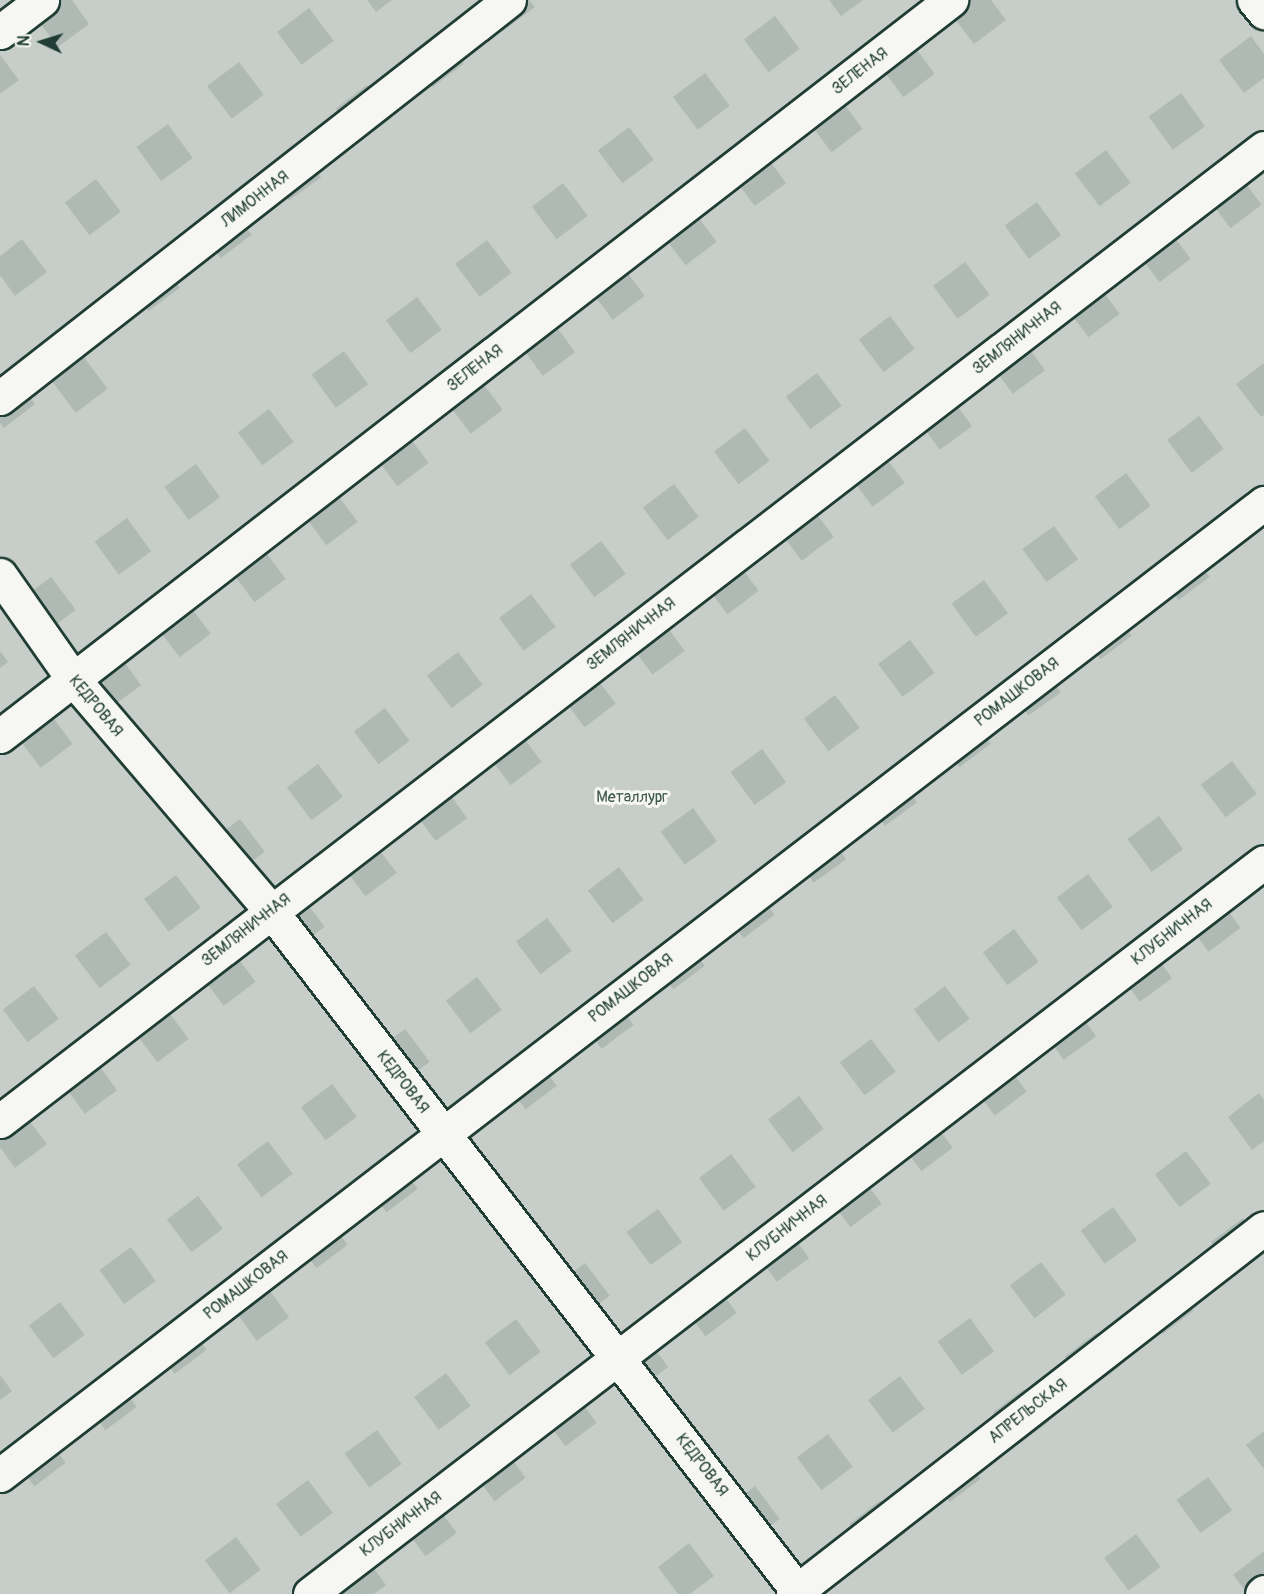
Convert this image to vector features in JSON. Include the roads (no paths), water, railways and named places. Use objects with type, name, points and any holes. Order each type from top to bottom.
[{"type":"street","points":[[0,32],[42,0]]},
{"type":"street","name":"ЛИМОННАЯ","points":[[0,398],[509,0]]},
{"type":"street","name":"ЗЕЛЕНАЯ","points":[[0,736],[951,0]]},
{"type":"street","points":[[1254,0],[1264,12]]},
{"type":"street","name":"ЗЕМЛЯНИЧНАЯ","points":[[0,1121],[1264,148]]},
{"type":"street","name":"РОМАШКОВАЯ","points":[[0,1475],[1264,503]]},
{"type":"street","name":"КЕДРОВАЯ","points":[[0,575],[73,679],[271,911],[619,1357],[797,1593]]},
{"type":"street","name":"КЛУБНИЧНАЯ","points":[[310,1594],[1264,862]]},
{"type":"street","name":"АПРЕЛЬСКАЯ","points":[[797,1593],[1264,1228]]},
{"type":"park label","name":"Металлург","points":[[632,797]]}]
